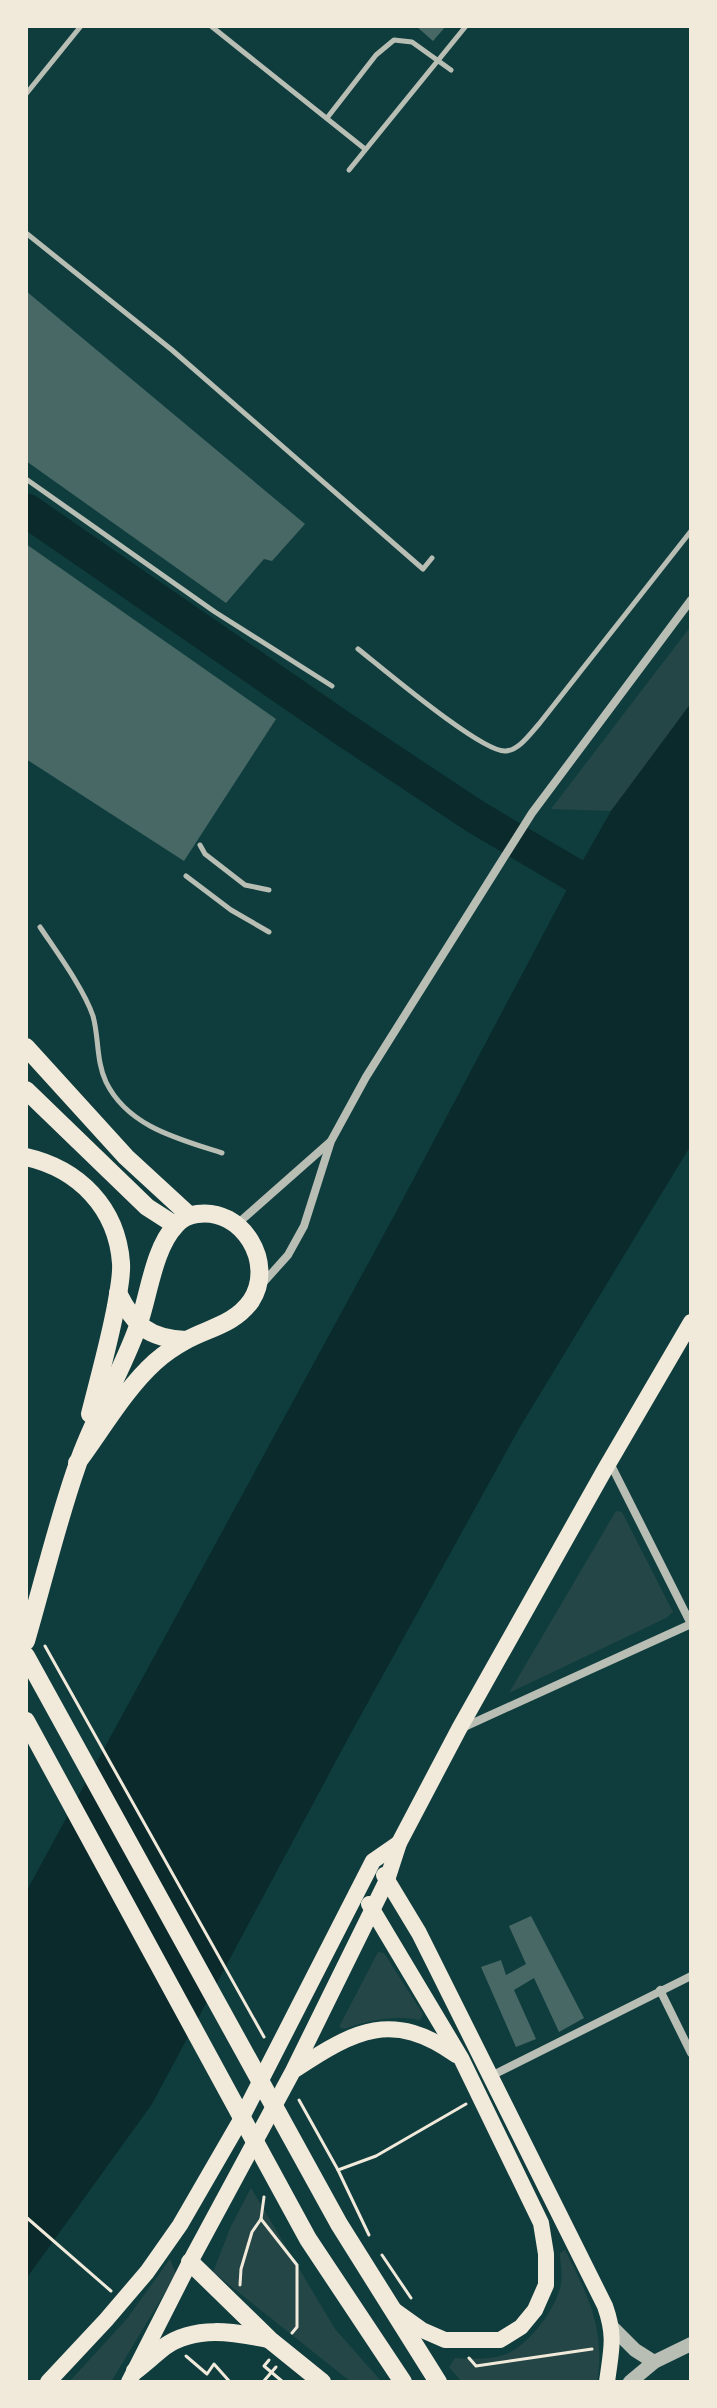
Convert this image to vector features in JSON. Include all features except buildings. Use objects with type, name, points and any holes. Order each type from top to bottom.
[{"type":"main road","points":[[26,1047],[182,1220]]},
{"type":"main road","points":[[26,1090],[147,1207],[182,1220]]},
{"type":"main road","points":[[26,1157],[58,1166],[80,1180],[97,1198],[112,1226],[121,1264],[114,1319],[34,1640]]},
{"type":"main road","points":[[203,1213],[215,1214],[236,1225],[256,1249],[259,1261],[257,1289],[238,1316],[186,1340],[155,1362],[141,1376],[77,1463],[139,1324],[159,1253],[182,1220],[203,1213]]},
{"type":"main road","points":[[118,1293],[128,1314],[139,1324],[166,1339],[186,1340]]},
{"type":"main road","points":[[132,2377],[293,2071],[387,1880],[399,1843],[459,1729],[691,1322]]},
{"type":"main road","points":[[26,1656],[339,2224],[438,2382]]},
{"type":"main road","points":[[26,1721],[308,2239],[403,2382]]},
{"type":"main road","points":[[48,2382],[147,2272],[180,2225],[239,2123],[373,1861],[399,1843]]},
{"type":"main road","points":[[373,1861],[419,1933],[588,2268],[612,2327],[607,2382]]},
{"type":"main road","points":[[357,1889],[373,1910],[461,2058],[541,2223],[546,2254],[546,2285],[535,2310],[521,2327],[500,2340],[445,2340],[422,2330],[389,2307]]},
{"type":"main road","points":[[293,2071],[327,2048],[359,2034],[393,2028],[434,2039],[461,2058]]},
{"type":"main road","points":[[180,2225],[180,2235],[190,2262],[270,2340],[322,2382]]},
{"type":"main road","points":[[132,2377],[167,2345],[196,2334],[212,2331],[270,2340]]},
{"type":"street","points":[[257,1289],[288,1255],[304,1226],[331,1141],[366,1077],[496,870],[532,813],[691,600]]},
{"type":"street","points":[[236,1225],[331,1141]]},
{"type":"street","points":[[459,1729],[691,1624],[609,1462]]},
{"type":"street","points":[[491,2076],[691,1976]]},
{"type":"street","points":[[660,1990],[691,2053]]},
{"type":"street","points":[[612,2327],[625,2341],[654,2362]]},
{"type":"street","points":[[630,2382],[654,2362],[691,2344]]},
{"type":"lane","points":[[26,94],[81,26]]},
{"type":"lane","points":[[211,26],[365,149]]},
{"type":"lane","points":[[349,170],[466,26]]},
{"type":"lane","points":[[327,118],[376,55],[394,40],[412,42],[451,70]]},
{"type":"lane","points":[[26,233],[172,350],[423,569],[432,558]]},
{"type":"lane","points":[[26,479],[215,612],[332,686]]},
{"type":"lane","points":[[358,649],[475,739],[501,752],[514,750],[539,724],[691,531]]},
{"type":"lane","points":[[200,845],[211,860],[245,885],[269,890]]},
{"type":"lane","points":[[186,876],[231,910],[269,932]]},
{"type":"lane","points":[[40,927],[72,975],[93,1016],[96,1049],[106,1082],[123,1107],[156,1130],[222,1153]]},
{"type":"path","points":[[34,1640],[270,2047]]},
{"type":"path","points":[[292,2088],[338,2170],[370,2237]]},
{"type":"path","points":[[338,2170],[376,2156],[479,2096]]},
{"type":"path","points":[[237,2309],[241,2269],[252,2232],[261,2219],[264,2194]]},
{"type":"path","points":[[261,2219],[297,2265]]},
{"type":"path","points":[[378,2248],[415,2305]]},
{"type":"path","points":[[454,2341],[476,2366],[612,2346]]},
{"type":"shaded area","points":[[691,626],[691,707],[611,811],[551,809]]},
{"type":"shaded area","points":[[691,703],[691,1145],[520,1427],[152,2104],[26,2279],[26,1892],[395,1214],[574,876],[611,811]]},
{"type":"shaded area","points":[[616,1511],[622,1512],[673,1612],[509,1693]]},
{"type":"shaded area","points":[[378,1952],[384,1953],[423,2014],[420,2020],[391,2018],[344,2029],[339,2027]]},
{"type":"shaded area","points":[[251,2188],[335,2329],[382,2382],[351,2382],[213,2272],[231,2226]]},
{"type":"shaded area","points":[[565,2250],[588,2298],[597,2330],[597,2382],[462,2382],[449,2367],[455,2358],[504,2355],[523,2344],[540,2326],[558,2294],[562,2280],[560,2253]]},
{"type":"shaded area","points":[[170,2259],[176,2274],[111,2382],[69,2382],[126,2320]]},
{"type":"waterway","points":[[26,510],[476,817],[613,898]]}]
